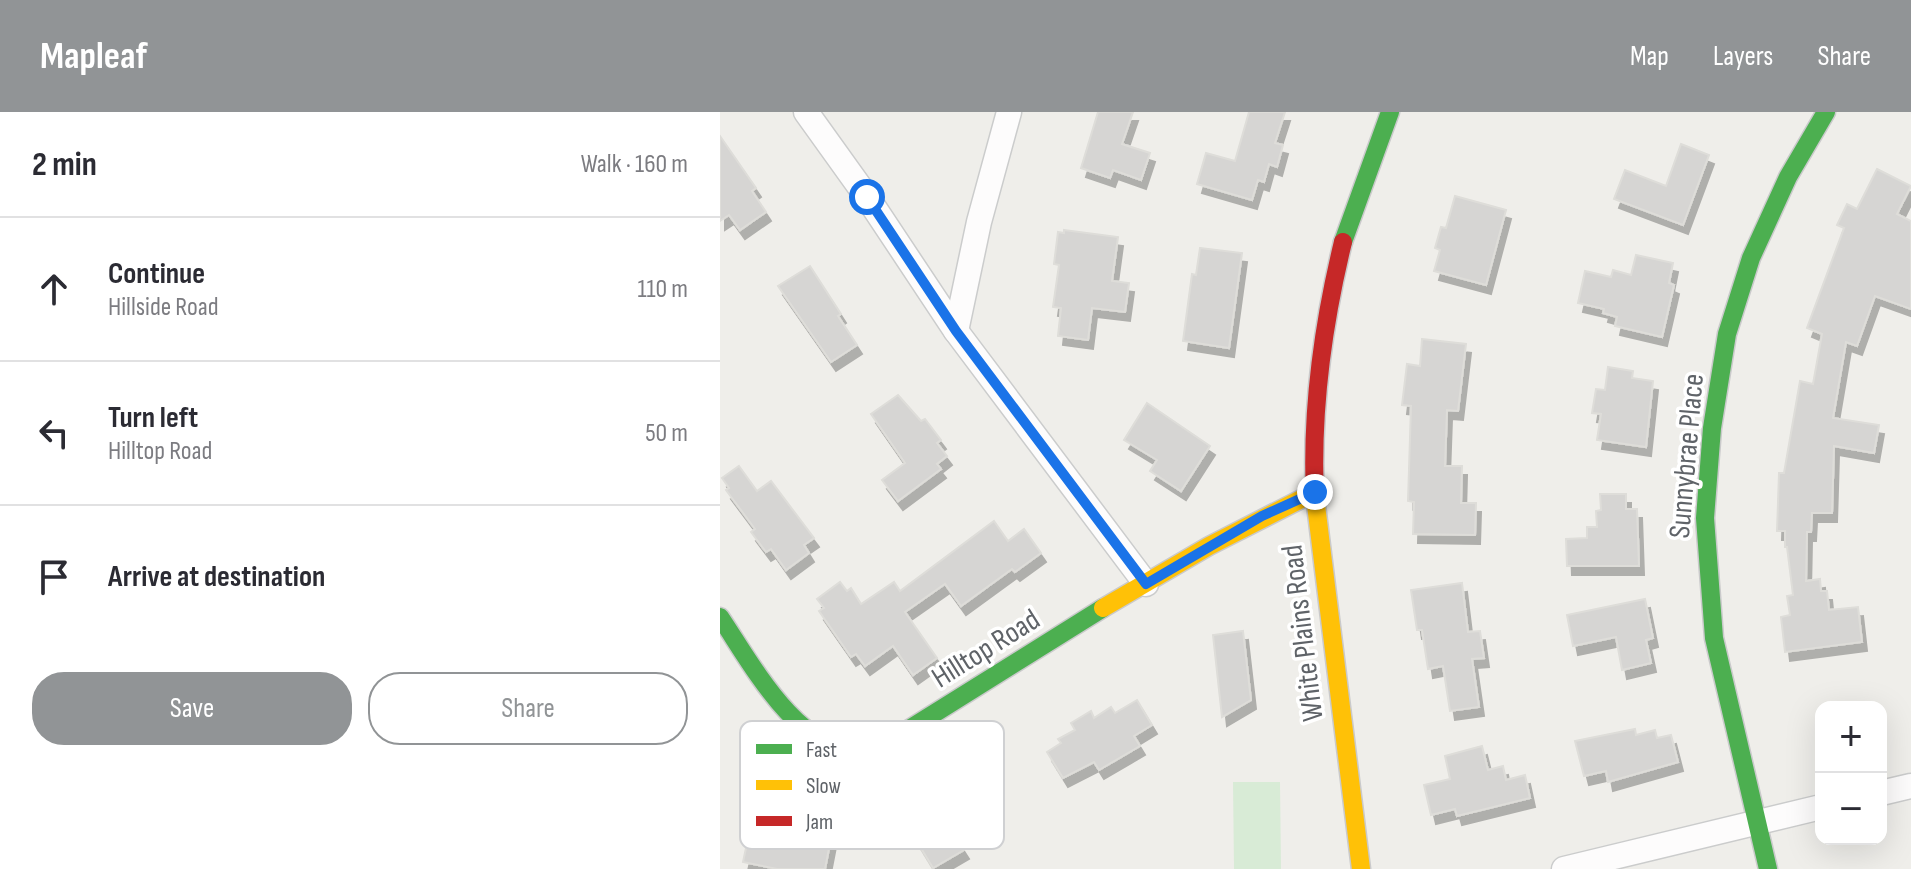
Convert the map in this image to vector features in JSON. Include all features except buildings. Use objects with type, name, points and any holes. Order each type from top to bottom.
[{"type":"street","points":[[806,112],[956,331],[1146,584]]},
{"type":"street","points":[[956,331],[979,222],[1009,112]]},
{"type":"street","name":"White Plains Road","points":[[1361,869],[1329,630],[1315,492],[1317,405],[1333,284],[1346,230],[1390,112]]},
{"type":"street","name":"Sunnybrae Place","points":[[1768,869],[1714,638],[1705,518],[1712,428],[1727,334],[1751,258],[1788,177],[1826,112]]},
{"type":"street","name":"Hilltop Road","points":[[923,721],[1262,516],[1315,492]]},
{"type":"street","name":"Hilltop Road","points":[[720,617],[799,721]]},
{"type":"street","points":[[1887,792],[1911,786]]},
{"type":"street","points":[[1564,869],[1815,808]]},
{"type":"green space","points":[[1233,782],[1280,782],[1281,869],[1234,869]]},
{"type":"traffic: fast","points":[[1343,242],[1390,112]]},
{"type":"traffic: fast","points":[[1768,869],[1714,638],[1705,518],[1712,428],[1727,334],[1751,258],[1788,177],[1826,112]]},
{"type":"traffic: fast","points":[[922,721],[1103,608]]},
{"type":"traffic: fast","points":[[720,617],[761,679],[796,721]]},
{"type":"traffic: slow","points":[[1103,608],[1209,546],[1315,492]]},
{"type":"traffic: slow","points":[[1315,497],[1361,869]]},
{"type":"traffic: jam","points":[[1315,497],[1315,433],[1320,368],[1343,242]]},
{"type":"route","points":[[867,197],[956,331],[1146,584],[1262,516],[1315,492]]}]
